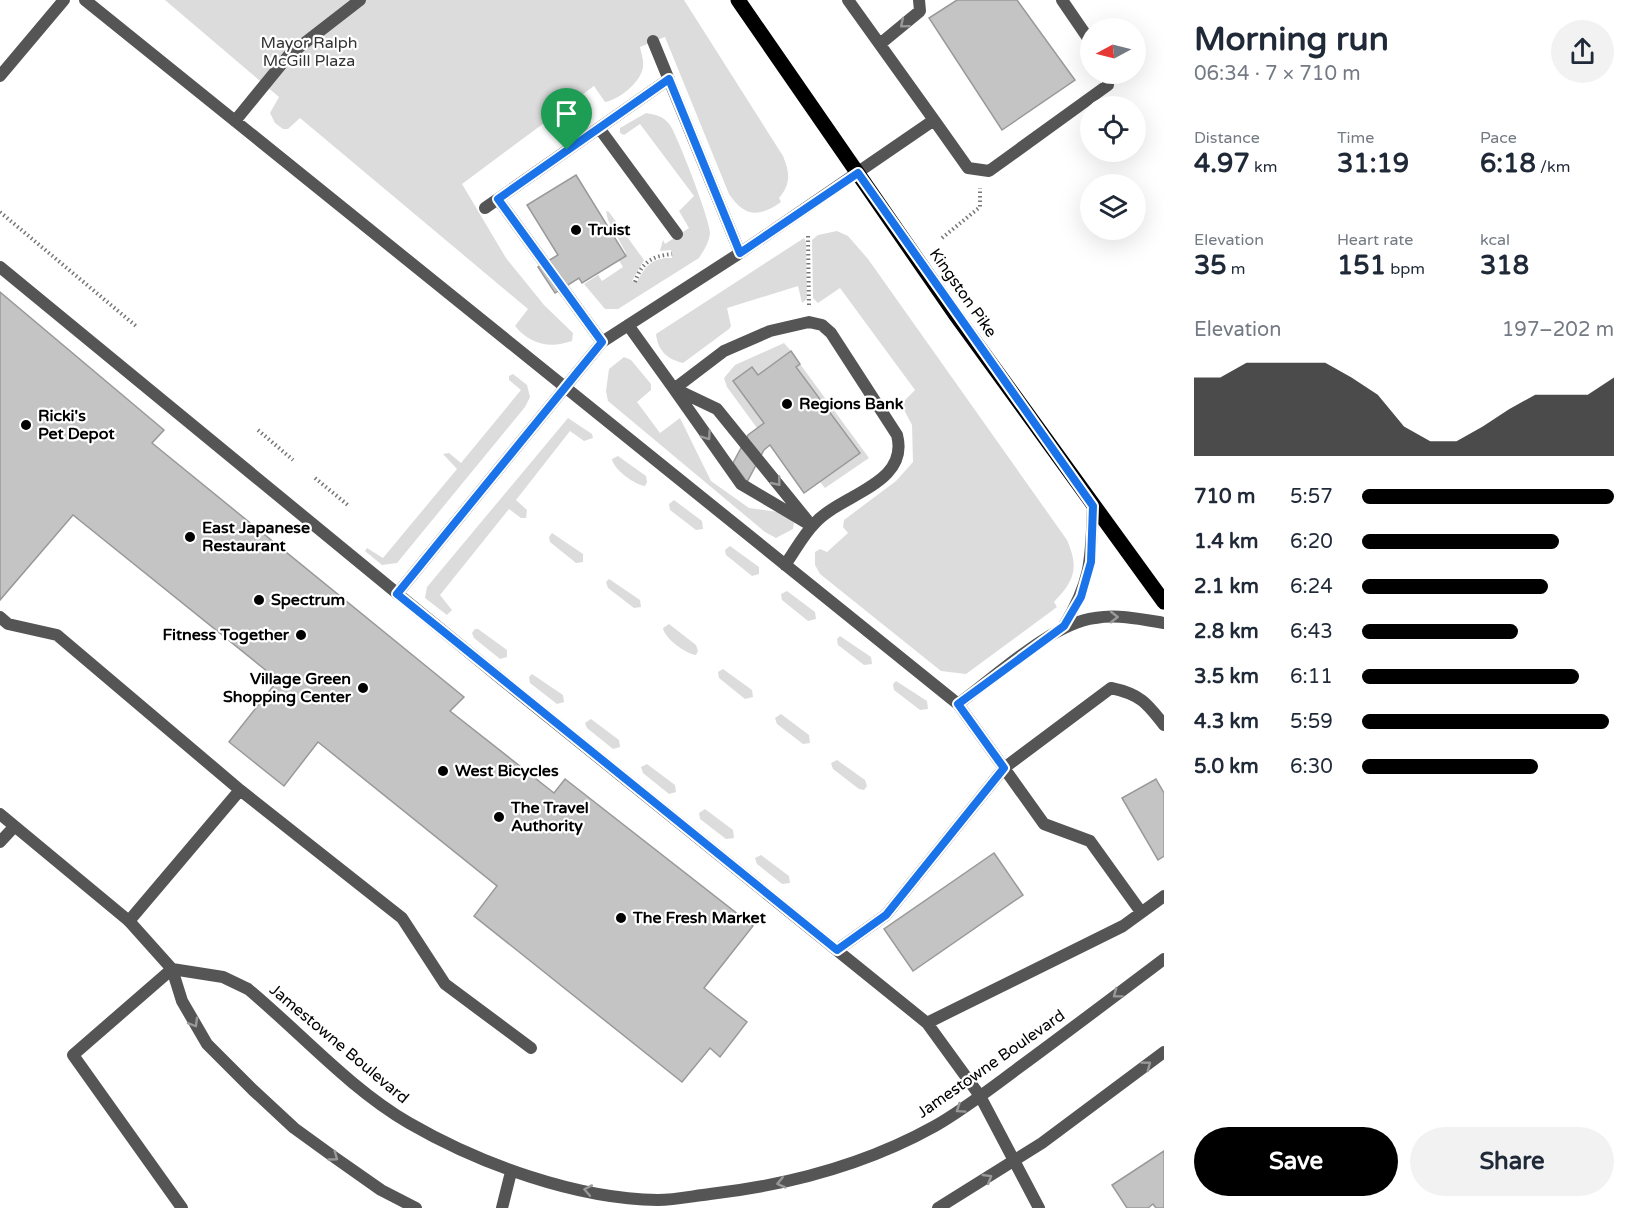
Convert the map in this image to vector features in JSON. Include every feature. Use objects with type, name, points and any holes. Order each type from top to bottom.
[{"type":"main road","name":"Kingston Pike","points":[[738,0],[1093,506],[1164,602]]},
{"type":"street","points":[[0,76],[64,0]]},
{"type":"street","points":[[85,0],[958,704],[1044,824],[1090,841],[1141,912]]},
{"type":"street","points":[[235,121],[289,55],[360,0]]},
{"type":"street","points":[[848,0],[968,168],[989,171],[1108,84]]},
{"type":"street","points":[[880,44],[920,10],[919,0]]},
{"type":"street","points":[[1062,0],[1080,26]]},
{"type":"street","points":[[653,41],[740,253]]},
{"type":"street","points":[[485,208],[669,79]]},
{"type":"street","points":[[397,594],[602,342],[740,253],[934,120]]},
{"type":"street","points":[[599,128],[677,234]]},
{"type":"street","points":[[498,199],[602,342]]},
{"type":"street","points":[[0,267],[397,594],[927,1023],[980,1096],[1039,1208]]},
{"type":"street","points":[[674,389],[724,351],[770,331],[809,322],[822,325],[831,333],[897,435],[900,444],[898,460],[888,473],[812,526],[785,565]]},
{"type":"street","points":[[628,325],[741,484],[812,526]]},
{"type":"street","points":[[674,389],[717,410],[812,526]]},
{"type":"street","points":[[1064,626],[1081,597],[1091,562],[1093,506]]},
{"type":"street","points":[[0,617],[8,624],[57,635],[240,790],[402,918],[445,984],[531,1048]]},
{"type":"street","points":[[958,704],[1064,626],[1095,618],[1132,617],[1164,623]]},
{"type":"street","points":[[837,950],[886,915],[1004,768],[1111,688],[1130,692],[1145,701],[1164,726]]},
{"type":"street","points":[[129,921],[240,790]]},
{"type":"street","points":[[0,814],[129,921],[172,969],[182,1001],[207,1044],[253,1090],[294,1128],[334,1157],[381,1190],[416,1208]]},
{"type":"street","points":[[0,842],[14,826]]},
{"type":"street","points":[[927,1023],[1123,926],[1164,896]]},
{"type":"street","name":"Jamestowne Boulevard","points":[[172,969],[223,977],[248,989],[378,1102],[409,1123],[511,1173],[657,1204],[756,1189],[846,1166],[886,1151],[936,1125],[980,1096],[1164,959]]},
{"type":"street","points":[[172,969],[73,1055],[182,1208]]},
{"type":"street","points":[[938,1208],[1013,1162],[1164,1052]]},
{"type":"street","points":[[502,1208],[511,1173]]},
{"type":"path","points":[[942,238],[980,207],[980,170]]},
{"type":"path","points":[[0,212],[136,326]]},
{"type":"path","points":[[808,236],[809,322]]},
{"type":"path","points":[[635,282],[643,265],[652,258],[672,254]]},
{"type":"path","points":[[258,430],[293,460]]},
{"type":"path","points":[[315,478],[349,506]]},
{"type":"green space","name":"Mayor Ralph McGill Plaza","points":[[165,0],[684,0],[783,156],[788,173],[786,188],[779,198],[781,202],[760,212],[747,211],[735,202],[729,194],[665,37],[640,47],[643,62],[641,73],[634,84],[623,94],[605,102],[594,86],[462,184],[506,258],[544,305],[573,333],[572,341],[556,345],[540,343],[527,337],[515,326],[528,309],[300,118],[288,129],[283,129],[275,123],[270,113],[279,97]]},
{"type":"green space","points":[[646,113],[662,118],[674,132],[700,197],[710,233],[699,258],[618,309],[605,309],[584,284],[598,275],[602,281],[623,267],[618,259],[626,253],[608,220],[606,211],[644,260],[632,281],[637,282],[643,271],[655,261],[672,258],[671,250],[660,251],[663,240],[665,244],[689,228],[679,211],[694,196],[640,124],[624,135],[620,133],[620,128]]},
{"type":"green space","points":[[837,231],[848,236],[868,259],[1067,540],[1071,550],[1073,573],[1067,587],[1054,602],[1057,607],[966,674],[941,671],[820,574],[815,565],[815,552],[820,549],[827,552],[848,533],[843,527],[844,520],[896,481],[913,462],[912,425],[903,408],[903,402],[915,390],[840,288],[818,303],[813,298],[812,240],[818,235]]},
{"type":"green space","points":[[804,238],[806,242],[807,299],[802,303],[798,286],[727,308],[731,326],[729,329],[683,363],[668,357],[661,350],[656,334]]},
{"type":"green space","points":[[784,343],[791,351],[758,375],[752,367],[733,381],[764,423],[757,428],[727,387],[724,378],[735,365]]},
{"type":"green space","points":[[624,357],[631,360],[651,384],[651,390],[637,402],[660,433],[680,418],[711,481],[749,508],[785,513],[794,523],[793,529],[776,538],[765,532],[608,401],[606,391],[609,369]]},
{"type":"green space","points":[[800,364],[869,458],[825,488],[820,482],[860,453],[796,367]]},
{"type":"green space","points":[[513,374],[527,385],[530,397],[525,407],[397,563],[382,565],[365,551],[367,548],[383,558],[457,469],[443,454],[449,453],[461,463],[521,390],[509,380],[509,376]]},
{"type":"green space","points":[[568,418],[592,434],[593,438],[584,441],[570,431],[516,500],[527,510],[526,518],[521,518],[509,509],[440,595],[452,610],[447,615],[425,598],[427,587]]},
{"type":"green space","points":[[618,456],[646,476],[645,486],[630,480],[620,472],[612,459]]},
{"type":"green space","points":[[674,500],[702,521],[703,529],[696,530],[670,510],[669,504]]},
{"type":"green space","points":[[552,533],[583,554],[583,562],[576,563],[550,542],[549,537]]},
{"type":"green space","points":[[730,546],[759,567],[759,574],[752,576],[726,555],[725,550]]},
{"type":"green space","points":[[609,579],[640,600],[641,607],[634,608],[608,588],[606,582]]},
{"type":"green space","points":[[787,591],[815,612],[816,619],[808,621],[782,600],[781,594]]},
{"type":"green space","points":[[669,624],[696,645],[698,651],[696,655],[681,649],[671,641],[663,628]]},
{"type":"green space","points":[[475,629],[507,650],[507,657],[500,659],[474,638],[472,633]]},
{"type":"green space","points":[[840,636],[871,657],[872,664],[864,665],[838,645],[837,639]]},
{"type":"green space","points":[[723,669],[752,690],[753,697],[745,699],[719,678],[718,672]]},
{"type":"green space","points":[[532,674],[563,695],[564,702],[557,704],[530,683],[529,677]]},
{"type":"green space","points":[[896,681],[927,701],[928,709],[920,710],[894,690],[893,684]]},
{"type":"green space","points":[[781,714],[809,735],[810,743],[803,744],[777,724],[775,718]]},
{"type":"green space","points":[[591,719],[619,740],[620,747],[613,749],[587,728],[585,723]]},
{"type":"green space","points":[[837,760],[865,780],[867,786],[864,790],[859,789],[833,769],[831,763]]},
{"type":"green space","points":[[647,764],[675,785],[676,792],[669,794],[643,773],[641,767]]},
{"type":"green space","points":[[705,809],[733,830],[734,838],[726,839],[700,819],[699,813]]},
{"type":"green space","points":[[761,855],[789,876],[790,883],[782,884],[757,864],[755,858]]},
{"type":"building","points":[[957,0],[1017,0],[1075,80],[1002,130],[929,18]]},
{"type":"building","name":"Truist","points":[[576,175],[626,256],[582,283],[579,278],[555,293],[538,267],[558,255],[527,205]]},
{"type":"building","name":"Village Green Shopping Center","points":[[0,292],[164,430],[152,443],[464,697],[450,711],[554,793],[565,779],[753,926],[704,988],[747,1022],[720,1057],[710,1048],[682,1082],[474,916],[497,886],[318,742],[284,786],[229,742],[278,680],[73,515],[0,600]]},
{"type":"building","name":"Regions Bank","points":[[791,351],[800,364],[796,367],[860,453],[804,493],[770,445],[764,450],[747,482],[733,463],[748,435],[764,423],[733,381],[752,367],[758,375]]},
{"type":"building","points":[[1156,779],[1164,793],[1164,856],[1158,860],[1122,798]]},
{"type":"building","points":[[994,853],[1023,895],[913,971],[884,929]]},
{"type":"building","points":[[1164,1151],[1164,1208],[1156,1208],[1153,1204],[1148,1208],[1127,1208],[1112,1185]]},
{"type":"place","name":"Truist","points":[[576,230]]},
{"type":"place","name":"Regions Bank","points":[[787,404]]},
{"type":"place","name":"Ricki's Pet Depot","points":[[26,425]]},
{"type":"place","name":"East Japanese Restaurant","points":[[190,537]]},
{"type":"place","name":"Spectrum","points":[[259,600]]},
{"type":"place","name":"Fitness Together","points":[[301,635]]},
{"type":"place","name":"Village Green Shopping Center","points":[[363,688]]},
{"type":"place","name":"West Bicycles","points":[[443,771]]},
{"type":"place","name":"The Travel Authority","points":[[499,817]]},
{"type":"place","name":"The Fresh Market","points":[[621,918]]},
{"type":"route","points":[[669,79],[740,253],[858,173],[955,314],[1093,506],[1091,562],[1081,597],[1064,626],[958,704],[1004,768],[886,915],[837,950],[397,594],[602,342],[498,199],[567,150],[669,79]]}]
